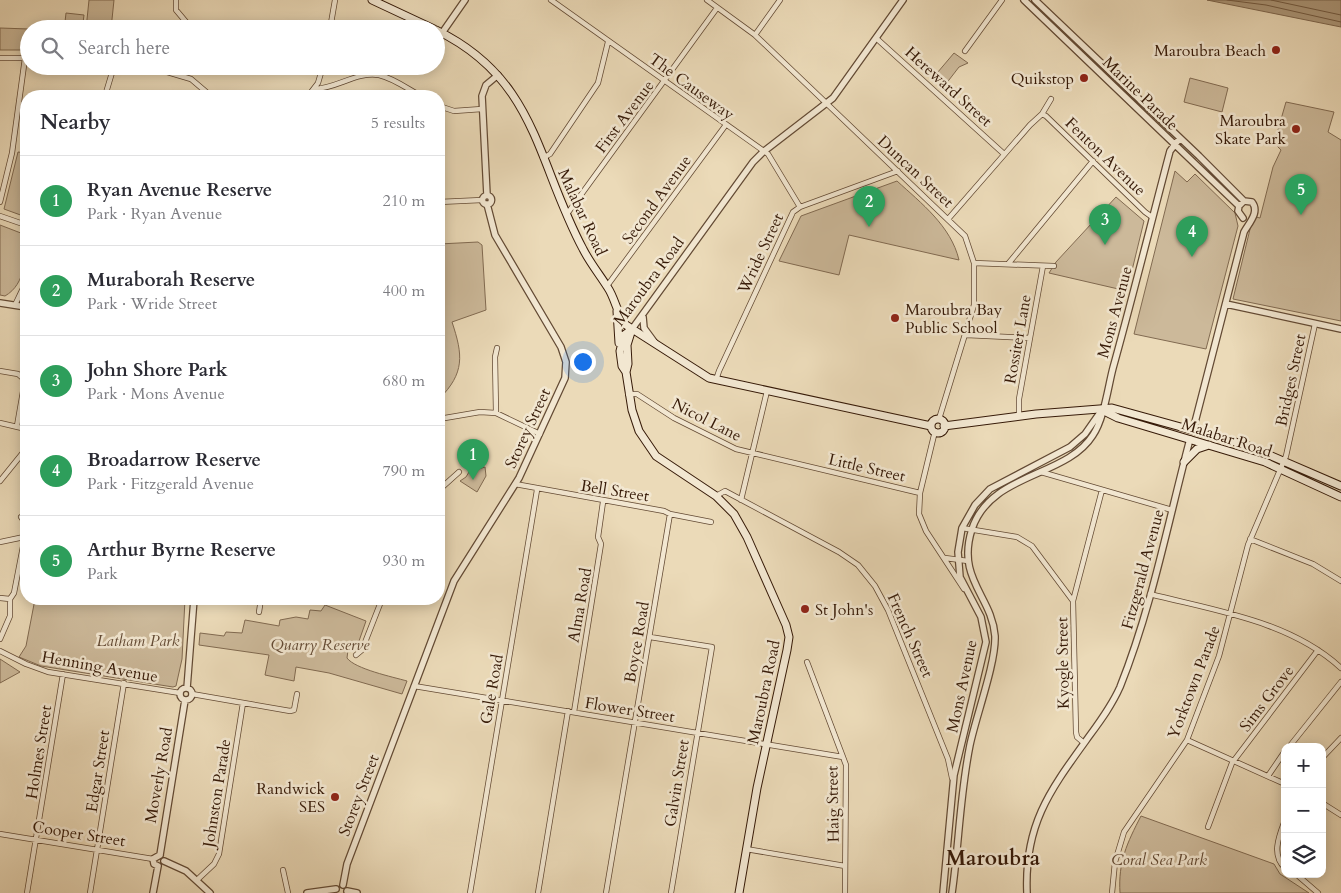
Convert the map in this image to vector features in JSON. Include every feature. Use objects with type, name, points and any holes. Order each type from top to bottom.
[{"type":"main road","name":"Malabar Road","points":[[372,0],[415,20]]},
{"type":"main road","name":"Malabar Road","points":[[445,35],[484,60],[498,75],[528,119],[582,249],[607,286],[622,321],[698,373],[716,380],[933,429]]},
{"type":"main road","points":[[618,308],[616,317],[620,351]]},
{"type":"main road","points":[[626,372],[628,342],[632,329]]},
{"type":"main road","name":"Maroubra Road","points":[[632,329],[624,335],[620,351],[622,366],[626,372],[628,394],[635,423],[650,450],[662,461],[716,496],[734,514],[788,630],[788,644],[766,744],[739,893]]},
{"type":"main road","name":"Malabar Road","points":[[944,426],[1019,416],[1112,408],[1246,445],[1341,486]]},
{"type":"main road","name":"Malabar Road","points":[[1102,410],[1118,418],[1209,444],[1280,468],[1341,497]]},
{"type":"main road","points":[[939,419],[943,422],[944,426],[941,431],[933,429],[933,421],[939,419]]},
{"type":"main road","name":"Fitzgerald Avenue","points":[[1190,439],[1193,430]]},
{"type":"main road","points":[[1184,462],[1197,450],[1209,444]]},
{"type":"street","points":[[176,0],[176,10],[184,20]]},
{"type":"street","points":[[332,20],[335,0]]},
{"type":"street","points":[[445,21],[465,0]]},
{"type":"street","name":"The Causeway","points":[[551,0],[725,126],[768,154],[800,207]]},
{"type":"street","name":"Duncan Street","points":[[706,0],[755,35],[949,218],[965,236],[974,263],[974,304],[939,419]]},
{"type":"street","points":[[755,35],[780,0]]},
{"type":"street","name":"Maroubra Road","points":[[632,329],[748,169],[763,152],[833,98],[903,0]]},
{"type":"street","points":[[965,51],[1002,0]]},
{"type":"street","name":"Marine Parade","points":[[1024,0],[1175,144],[1242,204]]},
{"type":"street","name":"Marine Parade","points":[[1035,0],[1180,138],[1242,204]]},
{"type":"street","name":"First Avenue","points":[[567,214],[717,8]]},
{"type":"street","name":"Hereward Street","points":[[876,38],[1004,154]]},
{"type":"street","points":[[543,158],[550,154],[556,146],[598,83],[608,42]]},
{"type":"street","points":[[0,58],[20,58]]},
{"type":"street","points":[[22,90],[24,75]]},
{"type":"street","points":[[107,90],[111,75]]},
{"type":"street","points":[[177,75],[191,79],[204,90]]},
{"type":"street","points":[[319,75],[314,89],[326,89],[364,75]]},
{"type":"street","points":[[379,75],[410,90]]},
{"type":"street","name":"Storey Street","points":[[343,885],[347,864],[457,574],[515,484],[563,384],[566,362],[561,347],[495,235],[485,200],[483,91],[498,75]]},
{"type":"street","points":[[949,218],[1036,118],[1042,114],[1051,99]]},
{"type":"street","points":[[0,202],[12,152],[20,102]]},
{"type":"street","points":[[445,108],[454,111],[482,109]]},
{"type":"street","name":"Fenton Avenue","points":[[1042,114],[1152,217]]},
{"type":"street","name":"Second Avenue","points":[[607,286],[725,126]]},
{"type":"street","name":"Mons Avenue","points":[[952,893],[970,747],[994,645],[993,624],[974,585],[968,561],[972,530],[982,511],[996,495],[1073,454],[1087,443],[1098,427],[1170,151],[1180,138]]},
{"type":"street","points":[[1008,264],[1093,161]]},
{"type":"street","name":"Wride Street","points":[[716,380],[793,212],[800,207],[898,171]]},
{"type":"street","points":[[445,202],[485,200]]},
{"type":"street","points":[[1250,201],[1255,206],[1256,213],[1251,218],[1243,218],[1238,212],[1242,204],[1250,201]]},
{"type":"street","points":[[0,216],[20,224]]},
{"type":"street","name":"Fitzgerald Avenue","points":[[1243,218],[1244,232]]},
{"type":"street","name":"Fitzgerald Avenue","points":[[1193,430],[1244,232],[1251,218]]},
{"type":"street","points":[[974,263],[1054,266]]},
{"type":"street","name":"Rossiter Lane","points":[[1019,416],[1019,399],[1042,266]]},
{"type":"street","points":[[14,305],[20,294]]},
{"type":"street","points":[[0,303],[20,306]]},
{"type":"street","points":[[1226,304],[1341,330]]},
{"type":"street","points":[[643,315],[644,328],[657,345]]},
{"type":"street","name":"Bridges Street","points":[[1280,468],[1294,424],[1315,324]]},
{"type":"street","points":[[966,335],[1030,338]]},
{"type":"street","points":[[496,413],[495,357],[497,348]]},
{"type":"street","points":[[0,371],[20,376]]},
{"type":"street","points":[[741,500],[754,453],[767,391]]},
{"type":"street","name":"Nicol Lane","points":[[628,394],[637,394],[704,434],[736,449],[807,466]]},
{"type":"street","points":[[16,426],[20,406]]},
{"type":"street","name":"Mons Avenue","points":[[943,893],[952,789],[986,642],[981,617],[960,577],[958,560],[962,528],[975,504],[990,489],[1070,447],[1085,434],[1102,410]]},
{"type":"street","points":[[445,418],[480,412],[496,413],[540,434]]},
{"type":"street","points":[[0,424],[20,427]]},
{"type":"street","points":[[933,429],[918,508],[921,521],[969,597]]},
{"type":"street","name":"Fitzgerald Avenue","points":[[1027,893],[1029,850],[1038,816],[1056,783],[1115,698],[1141,632],[1190,439]]},
{"type":"street","points":[[0,481],[20,456]]},
{"type":"street","name":"Little Street","points":[[807,466],[920,493]]},
{"type":"street","name":"Yorktown Parade","points":[[1112,893],[1114,862],[1124,832],[1187,740],[1220,656],[1250,539],[1280,468]]},
{"type":"street","points":[[445,485],[460,472]]},
{"type":"street","points":[[1039,472],[1172,510]]},
{"type":"street","name":"Bell Street","points":[[515,484],[603,502],[664,511],[670,514],[711,522]]},
{"type":"street","name":"Gale Road","points":[[470,893],[537,490]]},
{"type":"street","points":[[1073,601],[1102,490]]},
{"type":"street","name":"French Street","points":[[716,496],[725,491],[840,552],[858,566],[875,586],[901,640],[948,759],[952,789]]},
{"type":"street","name":"Alma Road","points":[[538,893],[601,544],[598,537],[603,502]]},
{"type":"street","name":"Boyce Road","points":[[606,893],[670,514]]},
{"type":"street","name":"Kyogle Street","points":[[962,528],[1017,537],[1032,546],[1073,601],[1076,732],[1077,737],[1084,743]]},
{"type":"street","points":[[0,542],[20,538]]},
{"type":"street","points":[[1250,539],[1313,564],[1341,580]]},
{"type":"street","points":[[944,557],[968,561]]},
{"type":"street","points":[[0,639],[10,616],[10,599],[14,593],[20,559]]},
{"type":"street","points":[[1150,594],[1278,629],[1306,641],[1341,668]]},
{"type":"street","points":[[0,598],[10,599]]},
{"type":"street","points":[[194,605],[187,688],[192,694],[292,711],[297,694]]},
{"type":"street","points":[[259,612],[260,605]]},
{"type":"street","points":[[356,655],[362,650],[380,605]]},
{"type":"street","name":"Galvin Street","points":[[650,637],[712,647],[671,893]]},
{"type":"street","name":"Henning Avenue","points":[[0,649],[17,660],[48,672],[180,693]]},
{"type":"street","name":"Sims Grove","points":[[1208,827],[1233,761],[1318,650]]},
{"type":"street","name":"Haig Street","points":[[807,662],[846,764],[845,893]]},
{"type":"street","name":"Holmes Street","points":[[27,893],[63,674]]},
{"type":"street","points":[[1292,743],[1341,682]]},
{"type":"street","name":"Edgar Street","points":[[90,893],[124,684]]},
{"type":"street","name":"Flower Street","points":[[414,686],[843,757]]},
{"type":"street","points":[[187,688],[180,693],[185,700],[192,694]]},
{"type":"street","name":"Moverly Road","points":[[160,855],[185,700]]},
{"type":"street","name":"Johnston Parade","points":[[197,880],[214,864],[219,854],[243,703]]},
{"type":"street","points":[[1326,754],[1341,738]]},
{"type":"street","points":[[1187,740],[1281,782]]},
{"type":"street","points":[[1268,776],[1281,757]]},
{"type":"street","points":[[1326,806],[1341,815]]},
{"type":"street","points":[[1281,833],[1276,849],[1281,863]]},
{"type":"street","name":"Cooper Street","points":[[0,834],[153,859]]},
{"type":"street","points":[[746,849],[845,866]]},
{"type":"street","points":[[158,866],[154,864],[153,859],[160,855],[164,861],[183,868],[210,893]]},
{"type":"street","points":[[153,893],[158,866],[164,861]]},
{"type":"street","points":[[283,870],[288,893]]},
{"type":"street","points":[[1301,878],[1318,893]]},
{"type":"street","points":[[307,893],[337,891],[343,885],[347,892],[357,893]]},
{"type":"green space","points":[[89,0],[114,0],[112,20],[87,20]]},
{"type":"green space","points":[[66,13],[84,15],[83,20],[65,20]]},
{"type":"green space","points":[[0,28],[20,29],[20,50],[0,50]]},
{"type":"green space","points":[[954,53],[968,63],[959,67],[942,89],[932,79]]},
{"type":"green space","points":[[1190,78],[1228,88],[1222,112],[1184,102]]},
{"type":"green space","points":[[1286,102],[1334,112],[1328,132],[1341,140],[1341,321],[1233,299],[1252,221],[1256,217],[1260,218],[1273,167],[1281,150],[1276,145],[1275,140]]},
{"type":"green space","points":[[18,152],[20,152],[20,215],[4,209]]},
{"type":"green space","points":[[1175,171],[1187,182],[1195,174],[1235,213],[1238,226],[1206,349],[1134,334]]},
{"type":"green space","points":[[897,181],[942,226],[955,248],[959,260],[849,235],[839,275],[779,261],[801,216]]},
{"type":"green space","points":[[1116,197],[1144,221],[1127,291],[1049,273],[1056,262]]},
{"type":"green space","points":[[0,225],[20,233],[20,279],[12,291],[5,296],[0,295]]},
{"type":"green space","points":[[478,242],[482,245],[486,310],[452,322],[460,354],[454,381],[445,392],[445,244]]},
{"type":"green space","points":[[485,467],[486,476],[477,492],[460,481],[469,472]]},
{"type":"green space","name":"Latham Park","points":[[34,605],[185,605],[182,659],[176,686],[173,687],[41,666],[19,657],[26,646]]},
{"type":"green space","name":"Quarry Reserve","points":[[325,605],[366,621],[359,641],[348,650],[347,658],[358,666],[407,681],[402,694],[329,673],[296,667],[294,681],[265,675],[269,655],[199,645],[200,633],[224,636],[226,632],[242,633],[245,620],[279,626],[280,620],[296,617],[308,619],[310,610],[321,611]]},
{"type":"green space","points":[[0,659],[20,672],[0,683]]},
{"type":"green space","name":"Coral Sea Park","points":[[1141,816],[1274,864],[1281,878],[1286,878],[1309,893],[1120,893],[1122,862]]},
{"type":"water","points":[[1207,0],[1341,0],[1341,27]]},
{"type":"place","name":"Maroubra Beach","points":[[1276,50]]},
{"type":"place","name":"Quikstop","points":[[1084,78]]},
{"type":"place","name":"Maroubra Skate Park","points":[[1296,129]]},
{"type":"place","name":"Arthur Byrne Reserve","points":[[1301,215]]},
{"type":"place","name":"Muraborah Reserve","points":[[869,227]]},
{"type":"place","name":"John Shore Park","points":[[1105,245]]},
{"type":"place","name":"Broadarrow Reserve","points":[[1192,257]]},
{"type":"place","name":"Maroubra Bay Public School","points":[[895,318]]},
{"type":"place","name":"Ryan Avenue Reserve","points":[[473,480]]},
{"type":"place","name":"St John's","points":[[805,609]]},
{"type":"place","name":"Randwick SES","points":[[335,797]]},
{"type":"district","name":"Maroubra","points":[[993,858]]}]
